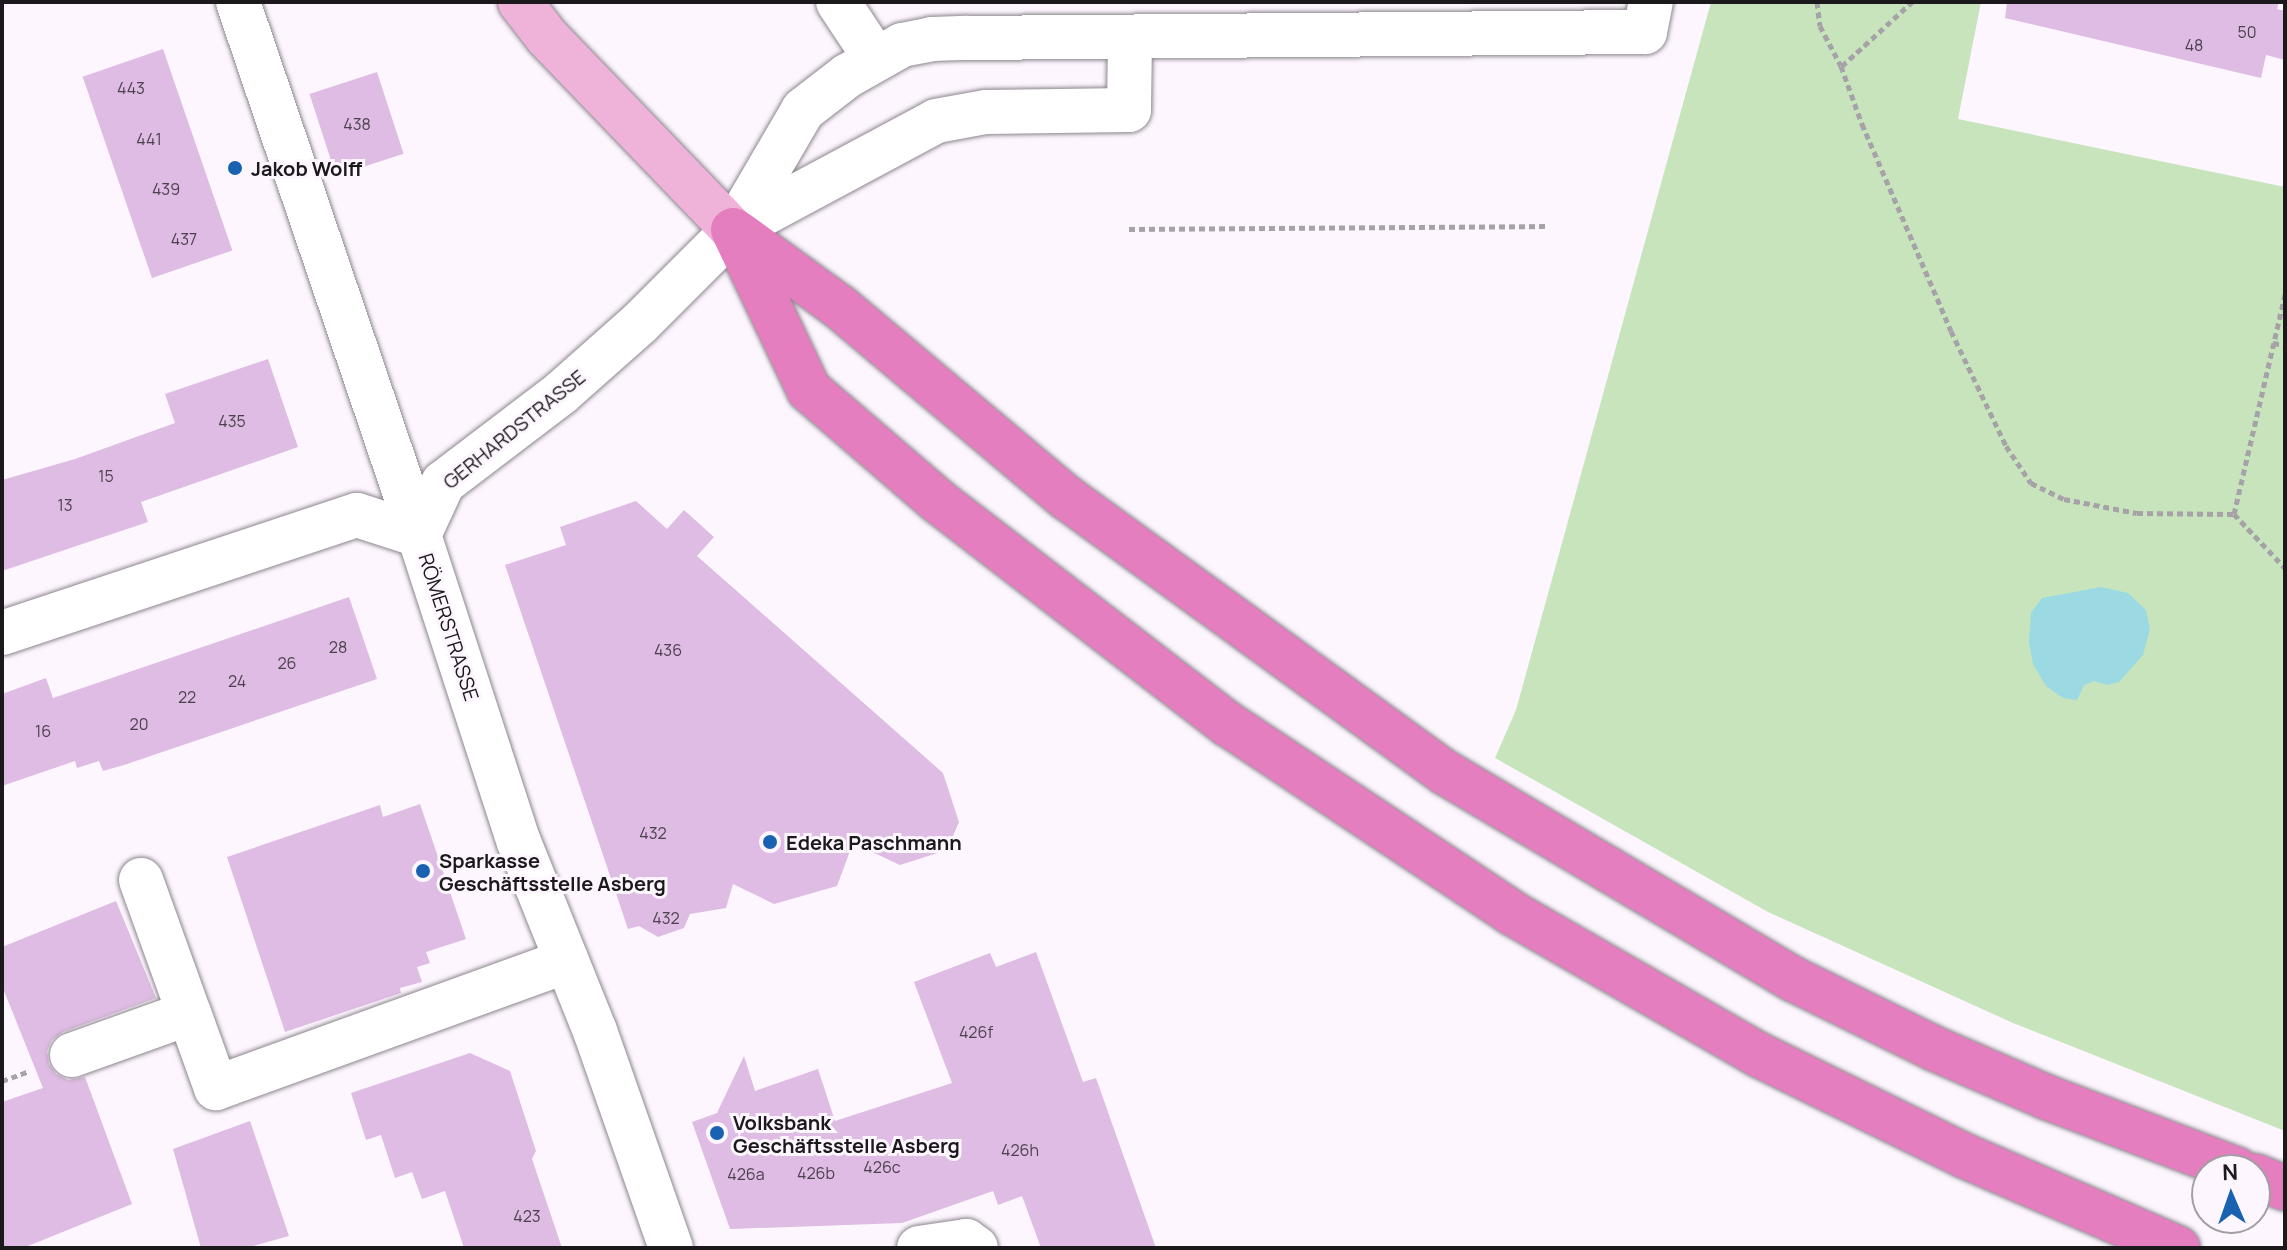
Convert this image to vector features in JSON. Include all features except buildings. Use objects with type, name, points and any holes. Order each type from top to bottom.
[{"type":"highway","points":[[733,230],[841,308],[1067,498],[1446,773],[1753,956],[1849,1006],[2046,1097],[2196,1154]]},
{"type":"highway","points":[[733,230],[809,390],[938,501],[1228,724],[1512,913],[1759,1055],[1965,1156],[2178,1248]]},
{"type":"main road","points":[[520,2],[547,37],[733,230]]},
{"type":"street","name":"RÖMERSTRASSE","points":[[238,2],[419,535],[519,842],[567,961],[671,1248]]},
{"type":"street","points":[[838,2],[875,58]]},
{"type":"street","points":[[733,230],[803,110],[875,58],[902,45],[932,39],[1130,37],[1409,19],[1645,32],[1651,2]]},
{"type":"street","points":[[733,230],[936,121],[986,112],[1129,110],[1130,37]]},
{"type":"street","name":"GERHARDSTRASSE","points":[[419,535],[443,483],[561,393],[639,324],[733,230]]},
{"type":"street","points":[[2,633],[357,515],[419,535]]},
{"type":"street","points":[[141,880],[216,1088],[567,961]]},
{"type":"street","points":[[72,1055],[189,1013]]},
{"type":"street","points":[[919,1248],[966,1241],[976,1248]]},
{"type":"path","points":[[1817,2],[1820,26],[1841,66],[1862,124],[1963,359],[2006,446],[2031,483],[2064,499],[2137,513],[2234,514],[2285,568]]},
{"type":"path","points":[[1841,66],[1912,2]]},
{"type":"path","points":[[1129,229],[1545,226]]},
{"type":"path","points":[[2234,514],[2285,294]]},
{"type":"path","points":[[2273,343],[2285,345]]},
{"type":"green space","points":[[1711,2],[1981,2],[1958,119],[2285,187],[2285,1131],[2013,1023],[1768,912],[1495,758],[1516,710]]},
{"type":"water","points":[[2101,587],[2128,593],[2146,610],[2150,629],[2143,655],[2119,682],[2107,685],[2094,681],[2084,685],[2077,700],[2063,698],[2046,686],[2033,664],[2029,642],[2031,613],[2042,598]]},
{"type":"place","name":"Jakob Wolff","points":[[235,168]]},
{"type":"place","name":"Edeka Paschmann","points":[[770,842]]},
{"type":"place","name":"Sparkasse Geschäftsstelle Asberg","points":[[423,871]]},
{"type":"place","name":"Volksbank Geschäftsstelle Asberg","points":[[717,1133]]}]
